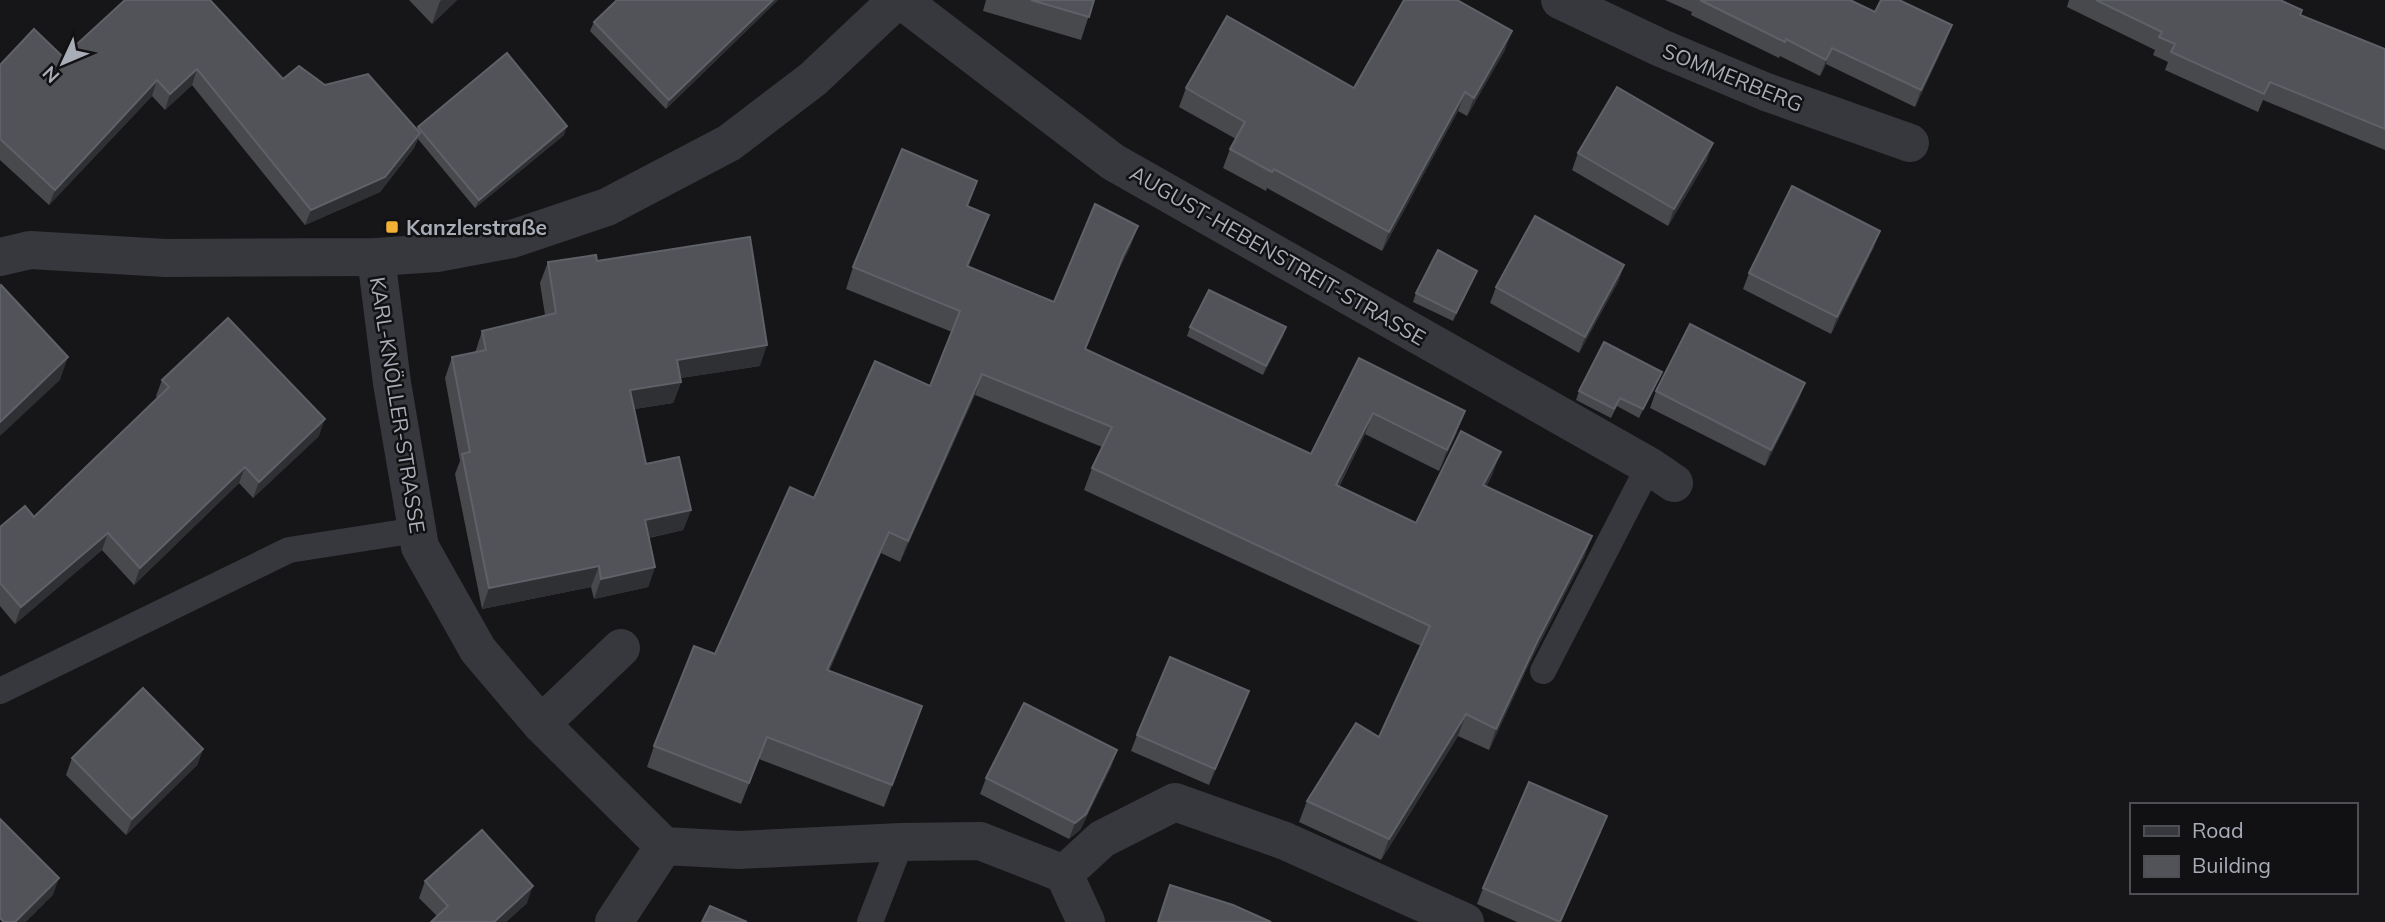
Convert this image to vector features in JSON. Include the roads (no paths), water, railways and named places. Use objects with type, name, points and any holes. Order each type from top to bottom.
[{"type":"street","points":[[0,257],[30,250],[166,258],[376,257],[437,253],[512,239],[607,207],[729,143],[813,79],[899,0]]},
{"type":"street","name":"AUGUST-HEBENSTREIT-STRASSE","points":[[899,0],[1113,162],[1661,475]]},
{"type":"street","name":"SOMMERBERG","points":[[1560,0],[1661,48],[1766,92],[1910,143]]},
{"type":"street","name":"KARL-KNÖLLER-STRASSE","points":[[376,257],[391,383],[420,547],[478,650],[541,724],[664,846]]},
{"type":"street","points":[[541,724],[621,648]]},
{"type":"street","points":[[1064,874],[1102,839],[1175,802],[1285,841],[1465,922]]},
{"type":"street","points":[[614,922],[664,846],[739,850],[980,841],[1064,874],[1086,922]]},
{"type":"lane","points":[[1543,671],[1661,475]]},
{"type":"lane","points":[[0,691],[289,550],[417,530]]},
{"type":"lane","points":[[870,922],[901,842]]},
{"type":"place","name":"Kanzlerstraße","points":[[392,227]]}]
